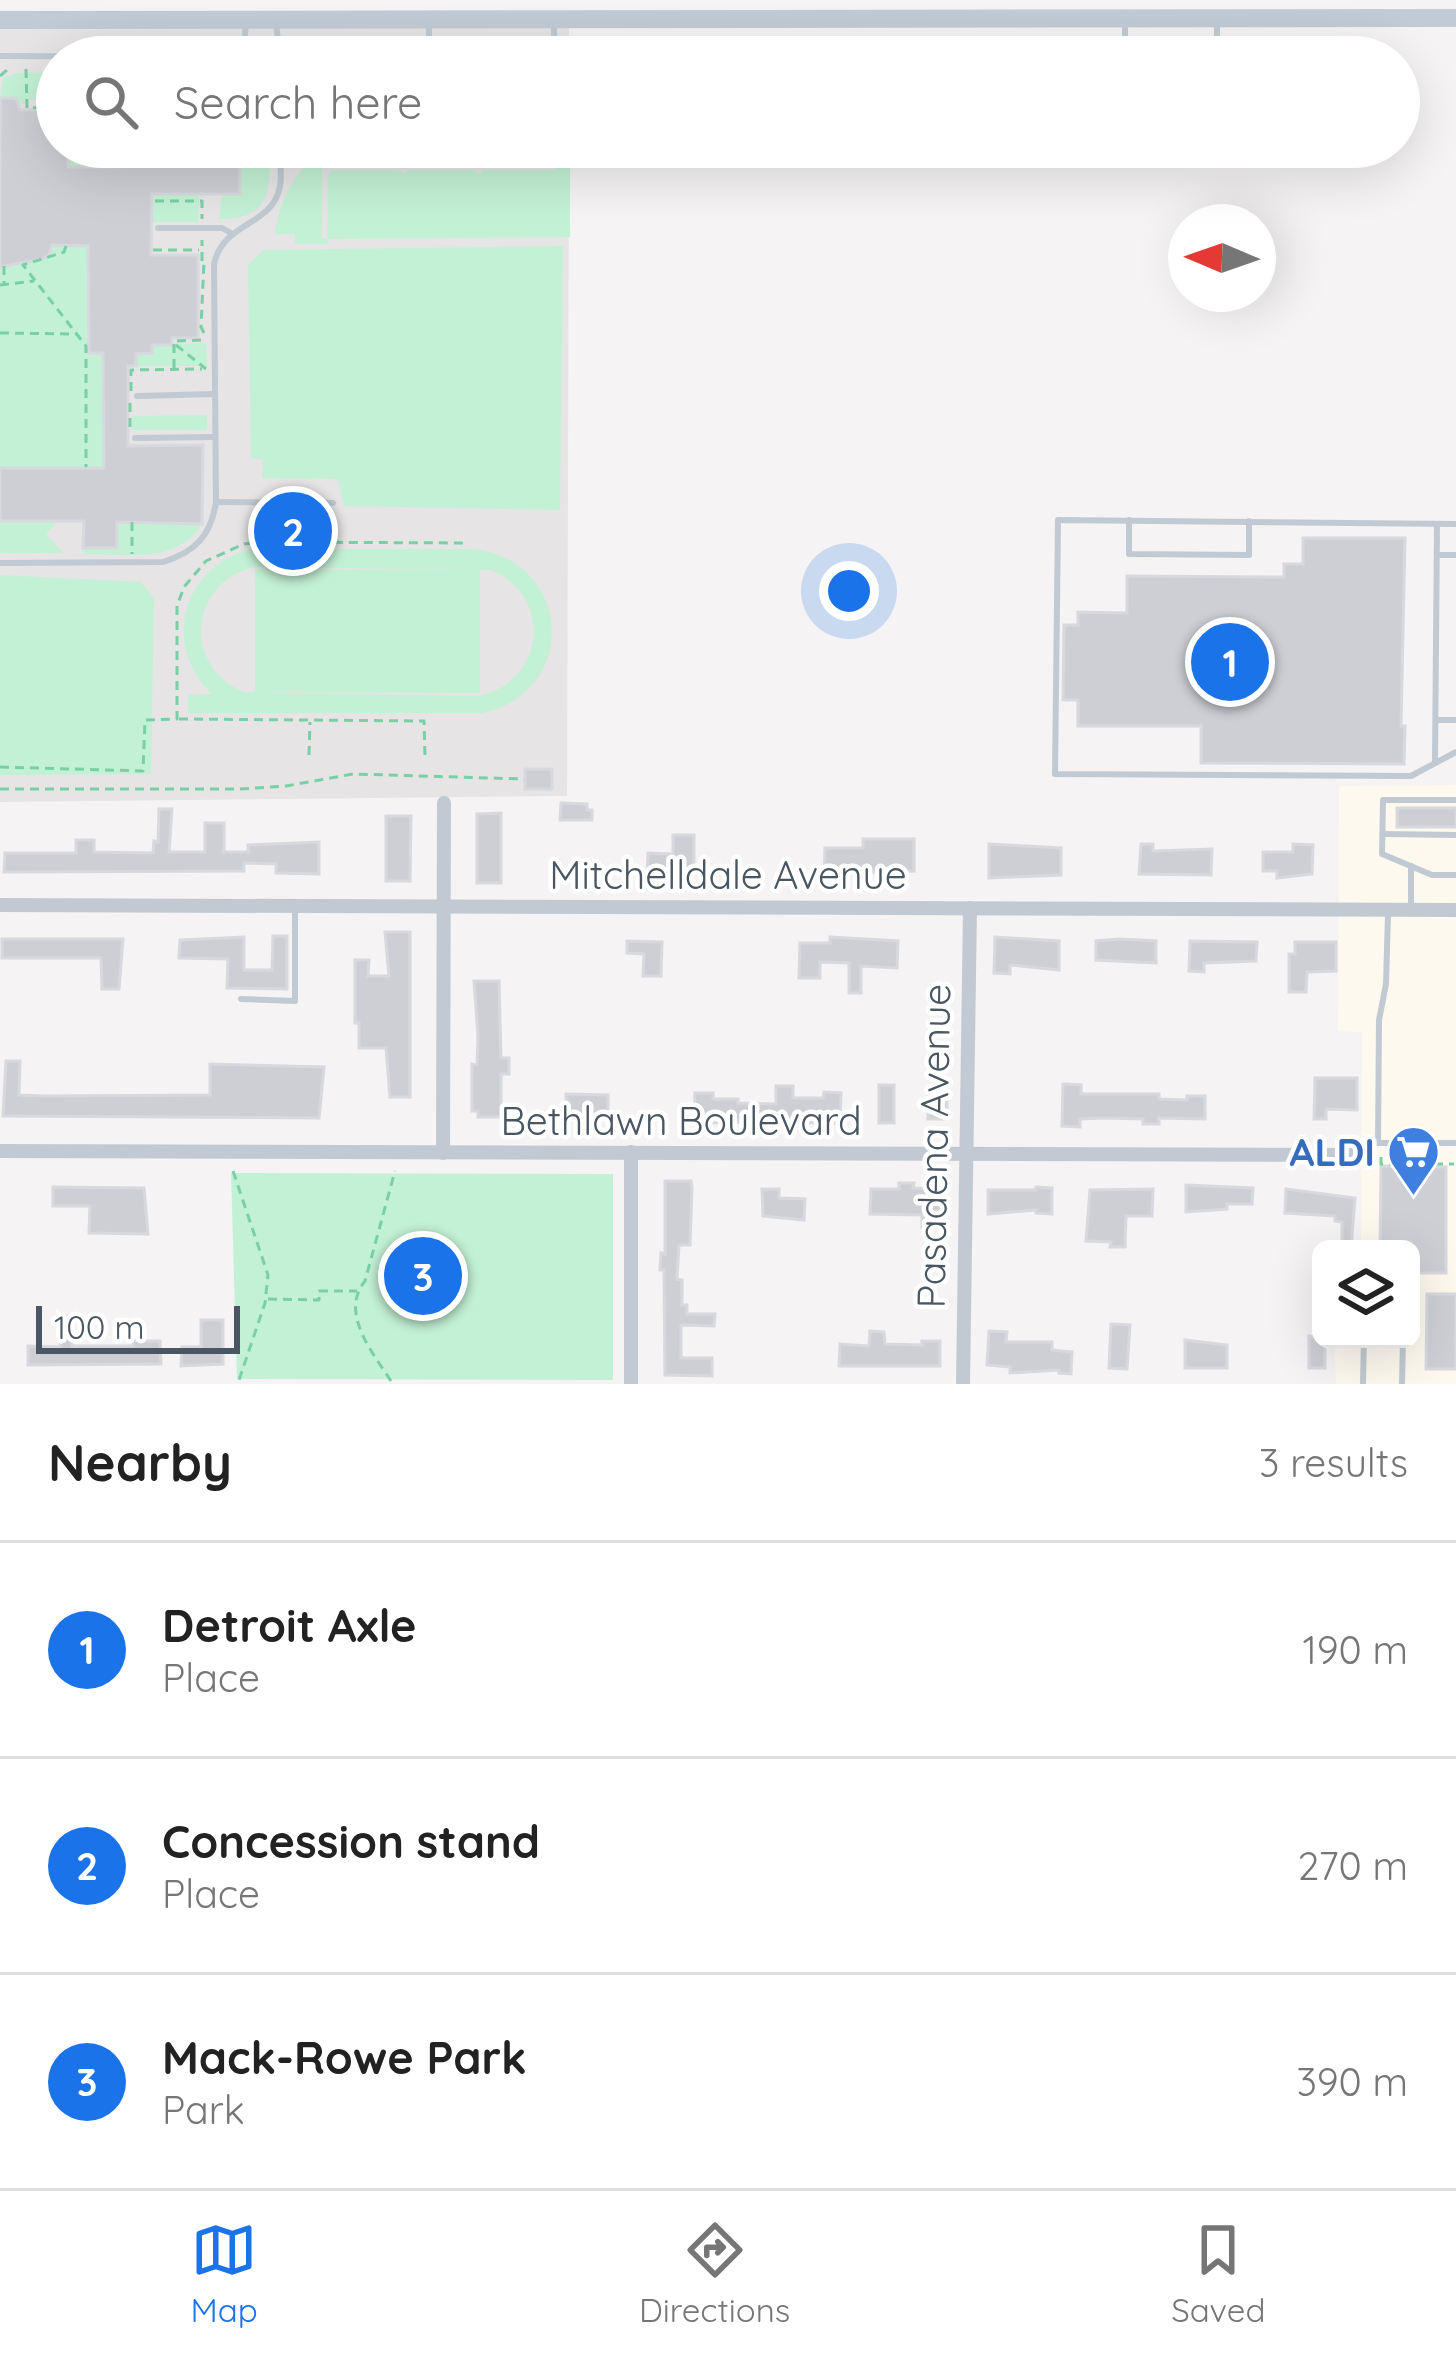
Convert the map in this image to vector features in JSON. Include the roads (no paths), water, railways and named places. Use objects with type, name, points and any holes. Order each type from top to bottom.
[{"type":"street","points":[[0,20],[85,10],[246,20],[276,10],[429,20],[717,10],[1067,9],[1125,19],[1217,19],[1242,9],[1416,9],[1456,18]]},
{"type":"street","points":[[443,1153],[444,803]]},
{"type":"street","name":"Mitchelldale Avenue","points":[[0,905],[1456,910]]},
{"type":"street","name":"Pasadena Avenue","points":[[963,1384],[970,908]]},
{"type":"street","name":"Bethlawn Boulevard","points":[[0,1151],[1361,1155]]},
{"type":"street","points":[[631,1152],[631,1384]]},
{"type":"lane","points":[[1125,19],[1125,36]]},
{"type":"lane","points":[[1217,19],[1217,36]]},
{"type":"lane","points":[[245,36],[246,20]]},
{"type":"lane","points":[[429,20],[429,36]]},
{"type":"lane","points":[[0,56],[36,56]]},
{"type":"lane","points":[[0,563],[163,562],[198,545],[213,522],[216,502],[214,264],[221,243],[272,205],[280,188],[280,168]]},
{"type":"lane","points":[[158,228],[222,228],[232,233]]},
{"type":"lane","points":[[137,396],[215,394]]},
{"type":"lane","points":[[135,437],[215,437]]},
{"type":"lane","points":[[216,502],[333,503]]},
{"type":"lane","points":[[1456,524],[1058,520],[1055,773],[1411,776],[1456,752]]},
{"type":"lane","points":[[1129,520],[1129,554],[1249,554],[1250,521]]},
{"type":"lane","points":[[1436,761],[1437,524]]},
{"type":"lane","points":[[1437,555],[1456,555]]},
{"type":"lane","points":[[1436,720],[1456,720]]},
{"type":"lane","points":[[1456,800],[1383,800],[1382,834],[1382,854],[1432,875],[1456,875]]},
{"type":"lane","points":[[1382,834],[1456,835]]},
{"type":"lane","points":[[1411,866],[1411,910]]},
{"type":"lane","points":[[241,999],[295,1001],[295,906]]},
{"type":"lane","points":[[1388,910],[1386,984],[1379,1020],[1378,1143],[1456,1143]]},
{"type":"lane","points":[[1363,1384],[1364,1348]]},
{"type":"lane","points":[[1402,1384],[1403,1348]]},
{"type":"place","name":"Concession stand","points":[[293,531]]},
{"type":"place","name":"Detroit Axle","points":[[1230,662]]},
{"type":"place","name":"ALDI","points":[[1414,1197]]},
{"type":"place","name":"Mack-Rowe Park","points":[[423,1276]]}]
